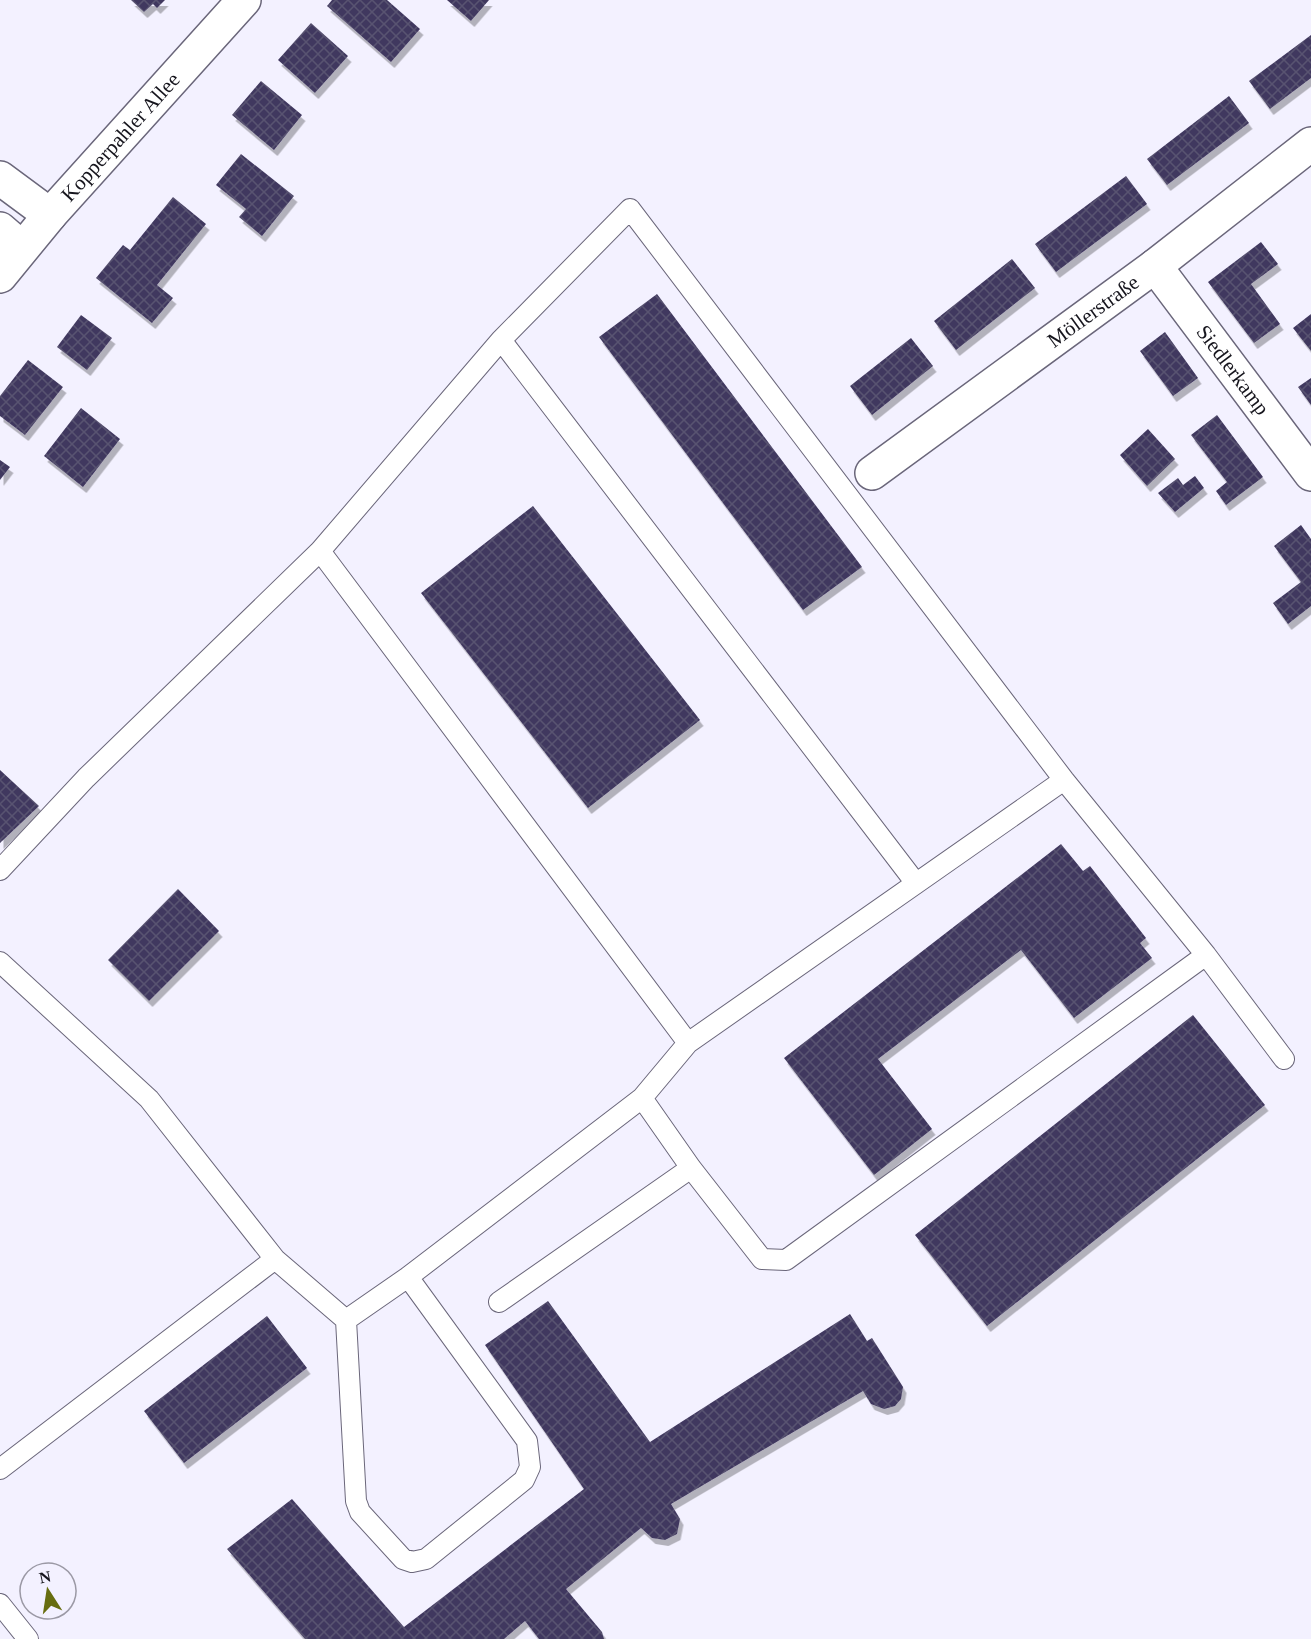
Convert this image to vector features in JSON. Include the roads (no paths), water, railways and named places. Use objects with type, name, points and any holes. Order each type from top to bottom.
[{"type":"street","name":"Kopperpahler Allee","points":[[0,276],[11,239],[50,215],[244,0]]},
{"type":"street","name":"Möllerstraße","points":[[872,473],[1155,266],[1311,144]]},
{"type":"street","points":[[0,178],[50,215]]},
{"type":"street","name":"Siedlerkamp","points":[[1155,266],[1311,474]]},
{"type":"lane","points":[[0,870],[86,778],[320,551],[501,340],[630,209],[1064,780],[1206,955],[1284,1059]]},
{"type":"lane","points":[[501,340],[915,882]]},
{"type":"lane","points":[[320,551],[688,1043]]},
{"type":"lane","points":[[346,1320],[408,1277],[642,1098],[688,1043],[915,882],[1064,780]]},
{"type":"lane","points":[[642,1098],[691,1168],[762,1259],[786,1260],[1206,955]]},
{"type":"lane","points":[[0,962],[149,1099],[275,1259],[346,1320],[356,1501],[360,1512],[403,1559],[412,1562],[426,1559],[524,1480],[530,1467],[527,1441],[408,1277]]},
{"type":"lane","points":[[499,1302],[691,1168]]},
{"type":"lane","points":[[0,1469],[275,1259]]},
{"type":"lane","points":[[0,1604],[28,1639]]}]
